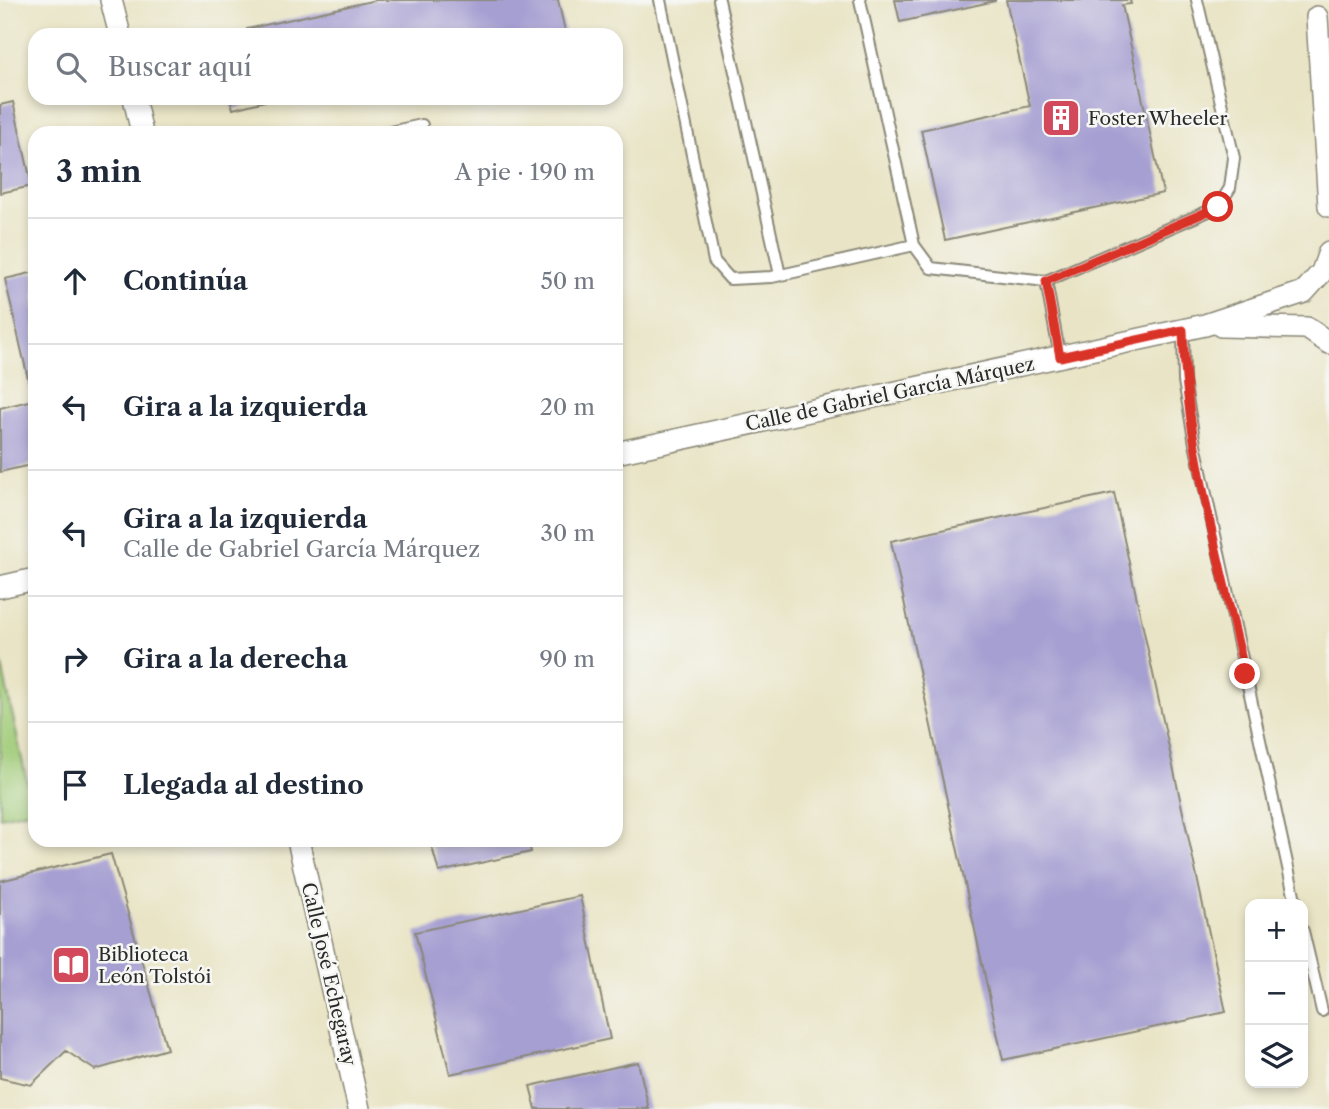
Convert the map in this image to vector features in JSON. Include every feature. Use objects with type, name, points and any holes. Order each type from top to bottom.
[{"type":"street","points":[[111,0],[118,28]]},
{"type":"street","points":[[1316,9],[1329,107]]},
{"type":"street","points":[[1316,9],[1329,206]]},
{"type":"street","points":[[136,105],[140,126]]},
{"type":"street","name":"Calle de Gabriel García Márquez","points":[[623,451],[1205,325],[1304,292],[1322,272],[1329,253]]},
{"type":"street","name":"Calle de Gabriel García Márquez","points":[[1205,325],[1307,328],[1329,343]]},
{"type":"street","points":[[0,587],[28,581]]},
{"type":"street","name":"Calle José Echegaray","points":[[300,847],[359,1109]]},
{"type":"lane","points":[[660,0],[714,261],[730,279],[780,275],[914,245]]},
{"type":"lane","points":[[719,0],[780,275]]},
{"type":"lane","points":[[860,0],[914,245],[931,268],[1046,281],[1218,207],[1230,188],[1234,158],[1197,0]]},
{"type":"lane","points":[[417,126],[422,125]]},
{"type":"lane","points":[[1046,281],[1060,357]]},
{"type":"lane","points":[[1183,330],[1184,381],[1195,444],[1296,899]]},
{"type":"lane","points":[[1308,952],[1322,1011]]},
{"type":"green space","points":[[0,657],[28,787],[28,811],[0,817]]},
{"type":"building","points":[[376,0],[558,0],[564,28],[251,28]]},
{"type":"building","points":[[895,0],[995,0],[995,1],[900,22]]},
{"type":"building","name":"Foster Wheeler","points":[[1006,0],[1130,0],[1131,4],[1122,5],[1163,193],[945,240],[921,130],[1030,106]]},
{"type":"building","points":[[13,102],[28,168],[28,187],[0,193],[0,105]]},
{"type":"building","points":[[232,105],[249,105],[233,109]]},
{"type":"building","points":[[28,274],[28,378],[5,279]]},
{"type":"building","points":[[28,401],[28,466],[0,472],[0,408]]},
{"type":"building","points":[[1114,493],[1226,1012],[1003,1060],[891,541]]},
{"type":"building","points":[[432,847],[530,847],[531,852],[439,872]]},
{"type":"building","name":"Biblioteca León Tolstói","points":[[111,854],[167,1049],[95,1070],[66,1051],[31,1085],[0,1078],[0,881]]},
{"type":"building","points":[[580,896],[610,1039],[450,1074],[415,932]]},
{"type":"building","points":[[638,1062],[649,1109],[536,1109],[530,1086]]},
{"type":"place","name":"Foster Wheeler","points":[[1061,118]]},
{"type":"place","name":"Biblioteca León Tolstói","points":[[71,965]]},
{"type":"route","points":[[1218,207],[1046,281],[1060,357],[1183,330],[1184,381],[1195,444],[1245,674]]}]
